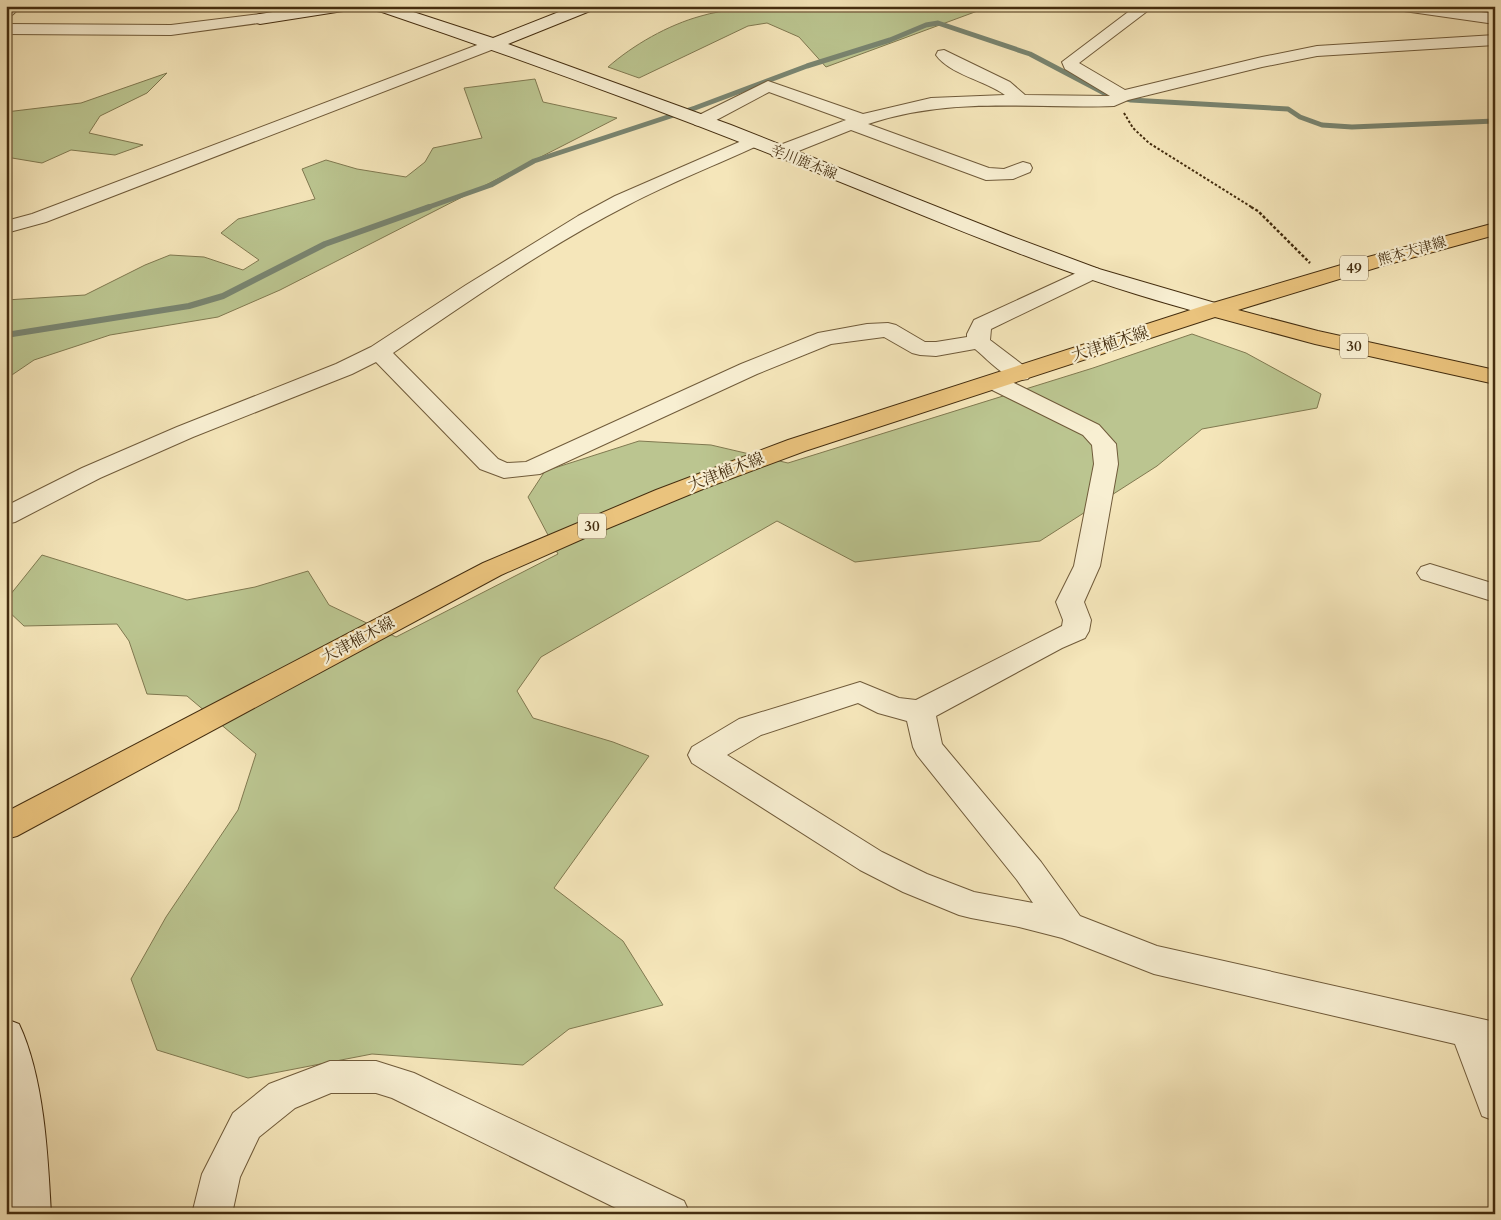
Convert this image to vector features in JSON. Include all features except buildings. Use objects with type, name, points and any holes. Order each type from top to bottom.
[{"type":"main road","name":"熊本大津線","points":[[1214,310],[1323,277],[1495,229]]},
{"type":"main road","name":"大津植木線","points":[[6,827],[492,569],[567,536],[724,472],[823,437],[1214,310]]},
{"type":"main road","name":"30","points":[[1214,310],[1315,337],[1495,377]]},
{"type":"street","points":[[6,12],[14,6]]},
{"type":"street","points":[[6,29],[171,30],[213,26],[343,6]]},
{"type":"street","name":"辛川鹿本線","points":[[372,6],[385,8],[571,71],[1092,273],[1214,310]]},
{"type":"street","points":[[6,227],[39,218],[589,6]]},
{"type":"street","points":[[1122,96],[1071,65],[1070,62],[1146,6]]},
{"type":"street","points":[[1404,6],[1495,19]]},
{"type":"street","points":[[779,152],[857,122],[904,108],[933,103],[1020,100],[1114,101],[1122,96],[1262,62],[1317,51],[1495,40]]},
{"type":"street","points":[[944,55],[954,63],[1010,90],[1020,100]]},
{"type":"street","points":[[684,115],[768,86],[986,174],[1006,175],[1023,168]]},
{"type":"street","points":[[6,516],[91,474],[159,444],[344,369],[379,352],[473,289],[585,220],[622,200],[753,141]]},
{"type":"street","points":[[978,342],[978,334],[982,325],[1092,273]]},
{"type":"street","points":[[379,352],[489,464],[504,471],[531,469],[750,369],[826,338],[867,331],[888,330],[920,348],[936,349],[978,342],[1020,374]]},
{"type":"street","points":[[994,382],[1090,430],[1104,444],[1106,464],[1087,566],[1070,602],[1078,620],[1075,632],[1052,641],[920,711],[906,711],[889,706],[860,692],[750,727],[703,755],[871,861],[915,883],[971,905],[1019,913],[1068,926],[1154,960],[1482,1035],[1495,1104]]},
{"type":"street","points":[[1430,573],[1495,593]]},
{"type":"street","points":[[920,711],[928,747],[1030,871],[1068,926]]},
{"type":"street","points":[[6,1035],[18,1078],[30,1157],[32,1214]]},
{"type":"street","points":[[212,1214],[221,1174],[246,1125],[282,1096],[330,1077],[376,1077],[402,1085],[670,1214]]},
{"type":"path","points":[[1122,96],[1120,107],[1133,128],[1149,143],[1258,211],[1323,277]]},
{"type":"green space","points":[[774,6],[991,6],[826,67],[799,37],[767,23],[748,26],[639,78],[608,67],[628,51],[651,37],[689,20],[719,12]]},
{"type":"green space","points":[[167,73],[147,93],[100,116],[89,133],[143,145],[115,155],[71,150],[42,163],[6,157],[6,112],[81,103]]},
{"type":"green space","points":[[535,79],[543,102],[617,118],[280,290],[218,317],[110,335],[34,360],[6,379],[6,300],[85,295],[145,265],[170,255],[204,257],[243,270],[259,260],[221,233],[238,219],[315,199],[302,169],[326,160],[357,169],[406,177],[425,162],[433,148],[482,138],[464,88]]},
{"type":"green space","points":[[1192,334],[1246,353],[1321,394],[1317,408],[1202,429],[1157,466],[1040,541],[855,562],[777,521],[541,657],[517,691],[533,718],[613,742],[649,756],[554,888],[623,941],[663,1005],[569,1029],[523,1065],[372,1054],[248,1078],[157,1050],[131,979],[166,917],[238,810],[256,754],[187,696],[147,694],[129,641],[117,624],[24,626],[6,609],[6,600],[42,555],[187,600],[255,587],[308,571],[329,605],[396,637],[558,554],[528,497],[545,471],[639,441],[711,445],[788,463],[1093,368]]},
{"type":"waterway","points":[[426,208],[491,185],[534,161],[695,108],[807,66],[890,40],[926,25],[938,23],[1030,54],[1106,94],[1131,100],[1288,109],[1300,117],[1322,125],[1352,127],[1495,121]]},
{"type":"waterway","points":[[6,335],[189,306],[223,296],[325,244],[429,207]]}]
